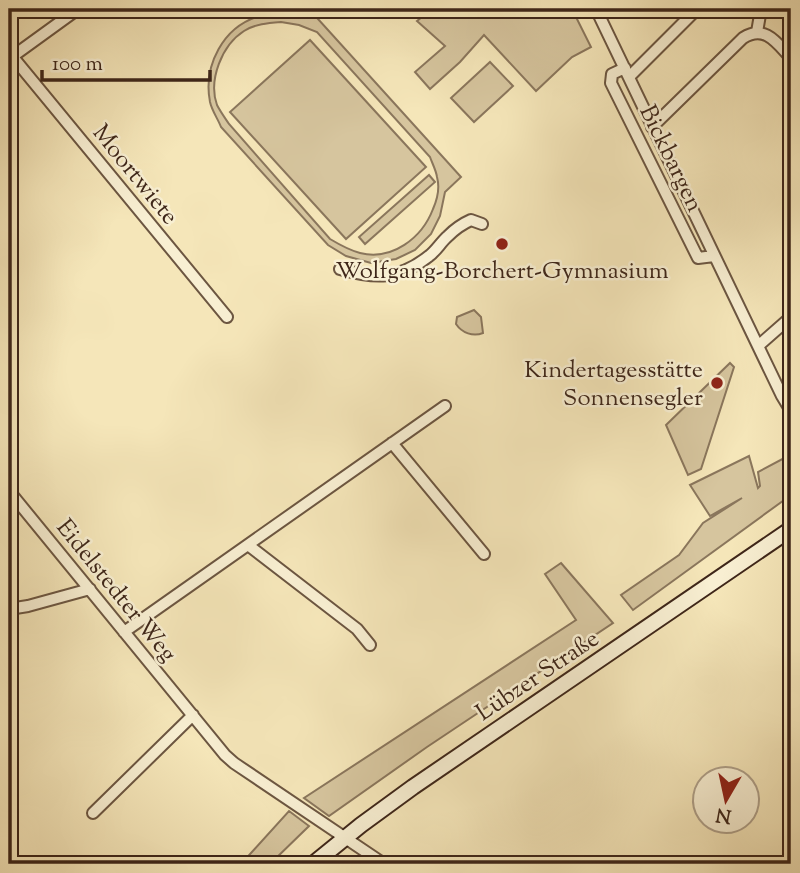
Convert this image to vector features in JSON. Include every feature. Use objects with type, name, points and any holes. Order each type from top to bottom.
[{"type":"street","points":[[10,57],[78,9]]},
{"type":"street","name":"Bickbargen","points":[[596,9],[791,411]]},
{"type":"street","points":[[627,73],[697,9]]},
{"type":"street","points":[[750,9],[760,14],[757,32]]},
{"type":"street","points":[[652,127],[750,33],[764,33],[791,58]]},
{"type":"street","name":"Moortwiete","points":[[10,57],[227,317]]},
{"type":"street","name":"Bickbargen","points":[[627,73],[612,74],[611,83],[698,258],[714,256]]},
{"type":"street","points":[[340,269],[379,277],[404,271],[430,256],[458,226],[471,220],[482,224]]},
{"type":"street","points":[[758,346],[791,317]]},
{"type":"street","points":[[124,632],[445,406]]},
{"type":"street","points":[[392,443],[484,554]]},
{"type":"street","name":"Eidelstedter Weg","points":[[9,491],[234,763],[384,864]]},
{"type":"street","name":"Lübzer Straße","points":[[313,864],[423,780],[791,529]]},
{"type":"street","points":[[248,545],[356,629],[370,645]]},
{"type":"street","points":[[9,609],[90,589]]},
{"type":"street","points":[[93,813],[193,715]]},
{"type":"shaded area","points":[[291,9],[309,9],[461,177],[445,192],[440,216],[431,234],[415,250],[396,259],[371,263],[346,256],[328,245],[221,127],[211,105],[209,88],[218,49],[226,38],[247,21]],"holes":[[[281,22],[317,32],[430,157],[438,181],[438,194],[434,205],[428,220],[414,238],[394,250],[372,255],[360,253],[330,239],[229,124],[217,105],[214,85],[216,74],[223,54],[236,37],[262,24]]]},
{"type":"shaded area","points":[[432,9],[572,9],[591,47],[572,57],[536,91],[484,35],[460,62],[430,89],[415,72],[445,46],[417,21]]},
{"type":"shaded area","points":[[310,40],[426,167],[346,239],[230,112]]},
{"type":"shaded area","points":[[490,62],[513,86],[474,122],[451,98]]},
{"type":"shaded area","points":[[429,175],[435,182],[365,244],[359,237]]},
{"type":"shaded area","points":[[474,310],[481,317],[483,333],[475,335],[461,330],[456,324],[457,317]]},
{"type":"shaded area","points":[[730,363],[734,367],[701,469],[688,475],[666,425]]},
{"type":"shaded area","points":[[790,455],[791,495],[633,610],[621,595],[679,555],[703,523],[742,498],[710,516],[690,485],[749,456],[758,488],[758,472]]},
{"type":"shaded area","points":[[561,563],[613,623],[329,816],[304,798],[576,620],[545,574]]},
{"type":"shaded area","points":[[289,811],[309,826],[270,864],[241,864]]},
{"type":"place","name":"Wolfgang-Borchert-Gymnasium","points":[[502,244]]},
{"type":"place","name":"Kindertagesstätte Sonnensegler","points":[[717,383]]}]
